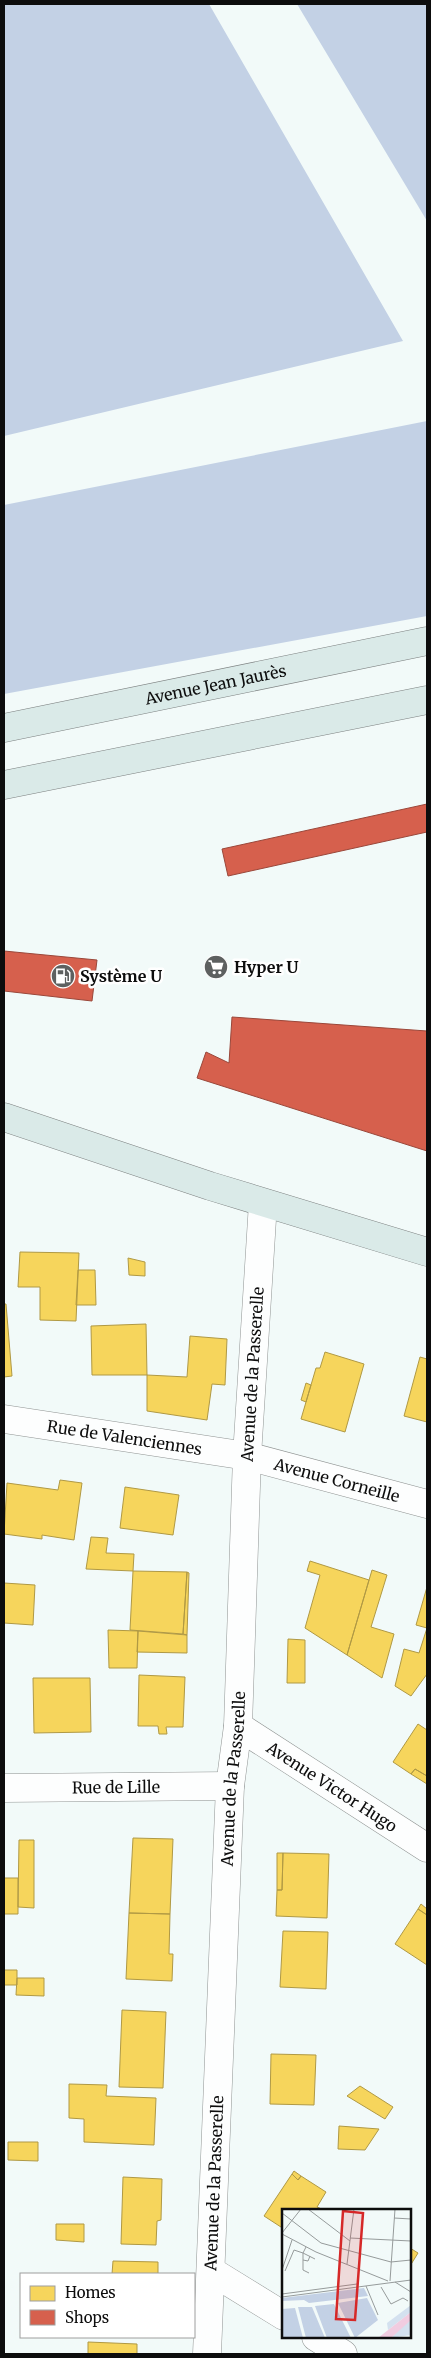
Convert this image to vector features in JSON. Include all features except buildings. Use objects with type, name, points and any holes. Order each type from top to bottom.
[{"type":"main road","name":"Avenue Jean Jaurès","points":[[4,728],[427,641]]},
{"type":"main road","points":[[4,785],[427,700]]},
{"type":"main road","points":[[4,1117],[263,1203],[427,1252]]},
{"type":"street","name":"Avenue de la Passerelle","points":[[207,2354],[230,1786],[238,1726],[247,1456],[263,1203]]},
{"type":"street","name":"Rue de Valenciennes","points":[[4,1420],[247,1456]]},
{"type":"street","name":"Avenue Corneille","points":[[247,1456],[427,1504]]},
{"type":"street","name":"Avenue Victor Hugo","points":[[238,1726],[427,1848]]},
{"type":"street","name":"Rue de Lille","points":[[4,1788],[230,1786]]},
{"type":"street","points":[[211,2271],[282,2315]]},
{"type":"street","points":[[318,2338],[343,2354]]},
{"type":"shaded area","points":[[4,4],[209,4],[403,341],[4,436]]},
{"type":"shaded area","points":[[297,4],[427,4],[427,221]]},
{"type":"shaded area","points":[[427,421],[427,616],[4,694],[4,505]]},
{"type":"place","name":"Hyper U","points":[[216,967]]},
{"type":"place","name":"Système U","points":[[63,976]]}]
